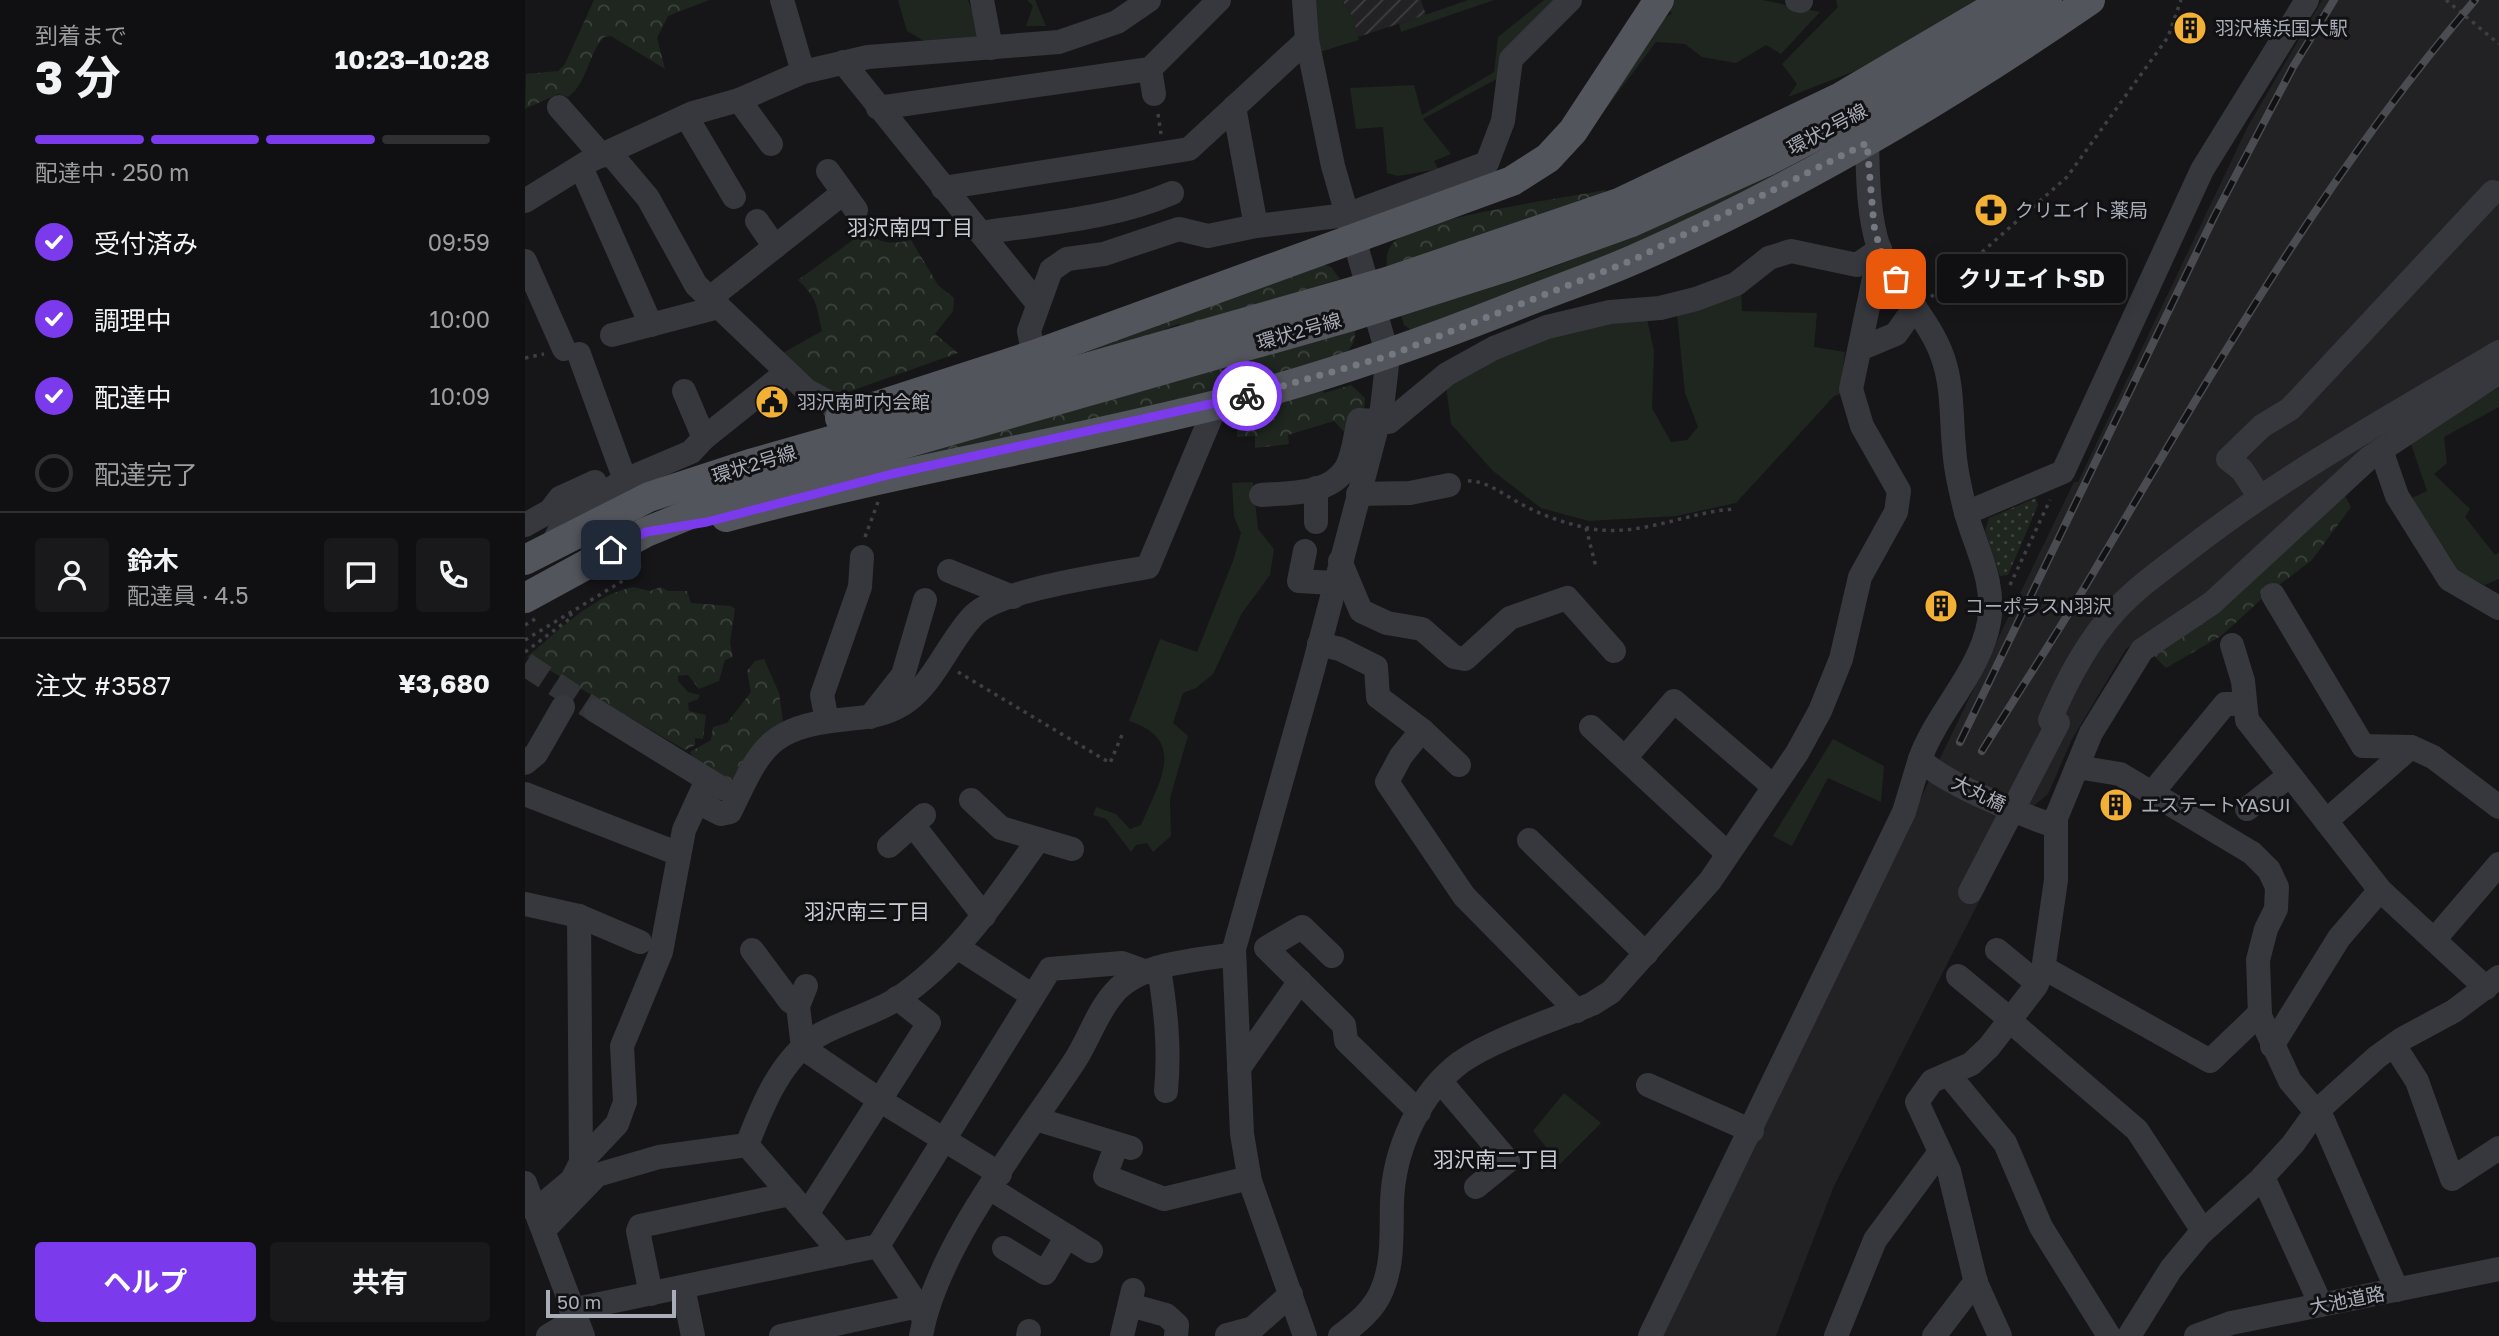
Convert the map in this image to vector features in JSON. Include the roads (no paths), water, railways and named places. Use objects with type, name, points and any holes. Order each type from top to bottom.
[{"type":"main road","points":[[632,482],[1034,355],[1349,226],[1425,201],[1512,181],[1548,158],[1593,104],[1658,0]]},
{"type":"main road","name":"環状2号線","points":[[1390,292],[1619,202],[1841,97],[2006,0]]},
{"type":"main road","name":"環状2号線","points":[[535,606],[646,532],[769,482],[1390,292],[1629,223],[1769,160],[1860,113],[2047,0]]},
{"type":"main road","points":[[646,532],[707,522],[892,474],[1216,405],[1388,356],[1633,260],[1867,143],[2023,46],[2090,0]]},
{"type":"main road","name":"環状2号線","points":[[525,560],[553,544],[632,482],[750,464],[1348,305]]},
{"type":"street","points":[[782,0],[803,72]]},
{"type":"street","points":[[982,0],[991,48]]},
{"type":"street","points":[[528,194],[687,116],[739,100],[803,72],[868,57],[991,48],[1075,37],[1117,22],[1149,0]]},
{"type":"street","points":[[878,108],[1150,69],[1219,0]]},
{"type":"street","points":[[1304,0],[1307,40],[1349,226],[1388,356],[1378,423],[1234,954],[1242,1134],[1249,1178],[1305,1336]]},
{"type":"street","points":[[1425,201],[1487,163],[1503,121],[1511,59],[1570,0]]},
{"type":"street","points":[[1966,513],[2063,471],[2202,170],[2308,0]]},
{"type":"street","points":[[943,188],[1164,150],[1189,149],[1307,40]]},
{"type":"street","points":[[842,62],[1038,304]]},
{"type":"street","points":[[1150,69],[1154,94]]},
{"type":"street","points":[[739,100],[771,144]]},
{"type":"street","points":[[559,107],[598,158],[648,198],[675,242],[686,270],[714,303],[806,390],[832,404],[839,418]]},
{"type":"street","points":[[1234,107],[1256,226]]},
{"type":"street","points":[[687,116],[734,197]]},
{"type":"street","points":[[1650,1336],[1752,1131],[1927,765],[1982,646],[1989,621],[1984,559],[1966,513],[1956,466],[1948,375],[1921,303],[1880,249],[1874,226],[1867,143]]},
{"type":"street","points":[[1164,150],[1179,229]]},
{"type":"street","points":[[598,158],[651,325]]},
{"type":"street","points":[[613,335],[714,303],[775,247],[850,201],[828,171]]},
{"type":"street","points":[[2259,496],[2242,470],[2228,459],[2262,426],[2290,409],[2493,192]]},
{"type":"street","points":[[981,233],[1103,214],[1147,204],[1172,193]]},
{"type":"street","points":[[757,221],[775,247]]},
{"type":"street","points":[[1034,355],[1029,331],[1038,304],[1051,270],[1066,259],[1104,254],[1179,229],[1208,236],[1256,226],[1349,226]]},
{"type":"street","points":[[1340,1336],[1367,1314],[1381,1293],[1390,1269],[1395,1167],[1406,1134],[1441,1082],[1459,1063],[1481,1051],[1577,1011],[1611,992],[1710,881],[1774,786],[1820,711],[1841,659],[1860,577],[1896,512],[1899,491],[1862,426],[1851,389],[1880,249]]},
{"type":"street","points":[[1261,495],[1316,488],[1333,483],[1347,467],[1359,420],[1389,422],[1447,374],[1494,348],[1547,327],[1610,312],[1660,309],[1696,299],[1736,284],[1769,258],[1791,251],[1857,265],[1880,249]]},
{"type":"street","points":[[525,261],[570,349],[632,482]]},
{"type":"street","points":[[1860,349],[1896,334],[1921,303]]},
{"type":"street","points":[[1970,892],[2058,723],[2050,720],[2090,644],[2116,611],[2149,580],[2259,496],[2499,352]]},
{"type":"street","points":[[525,525],[550,511],[560,498],[632,482],[691,444],[700,442],[787,372]]},
{"type":"street","points":[[2000,1336],[1976,1280],[1948,1171],[1917,1102],[1932,1081],[1971,1064],[2010,1020],[2041,975],[2056,880],[2056,818],[2091,733],[2142,650],[2212,603],[2381,450],[2499,372]]},
{"type":"street","points":[[684,391],[700,442]]},
{"type":"street","points":[[596,710],[702,791],[737,798],[760,752],[777,737],[803,724],[870,717],[896,708],[913,697],[973,617],[986,605],[1062,584],[1148,567],[1216,405]]},
{"type":"street","points":[[2381,450],[2397,496],[2449,579],[2499,608]]},
{"type":"street","points":[[1359,494],[1410,493],[1449,485]]},
{"type":"street","points":[[1316,488],[1317,522]]},
{"type":"street","points":[[1305,551],[1299,581],[1337,572]]},
{"type":"street","points":[[827,721],[823,695],[860,587],[862,557]]},
{"type":"street","points":[[950,571],[1013,597]]},
{"type":"street","points":[[1337,572],[1361,611],[1387,624],[1422,629],[1454,657],[1465,659],[1510,618],[1567,598],[1613,651]]},
{"type":"street","points":[[2273,595],[2363,746],[2411,747],[2448,765],[2499,807]]},
{"type":"street","points":[[870,717],[902,675],[925,600]]},
{"type":"street","points":[[1319,644],[1376,667],[1378,697],[1422,730],[1459,765]]},
{"type":"street","points":[[2129,1336],[2171,1269],[2203,1231],[2263,1177],[2293,1144],[2316,1112],[2394,1045],[2454,1011],[2492,983],[2434,940],[2380,890],[2290,775],[2248,714],[2243,681],[2232,645]]},
{"type":"street","points":[[1625,758],[1674,701],[1774,786]]},
{"type":"street","points":[[2152,793],[2225,704],[2248,714]]},
{"type":"street","points":[[525,763],[536,754],[563,707]]},
{"type":"street","points":[[1591,727],[1728,855]]},
{"type":"street","points":[[1422,730],[1401,756],[1387,782],[1464,896],[1577,1011]]},
{"type":"street","points":[[2326,821],[2411,747]]},
{"type":"street","name":"大丸橋","points":[[1927,765],[2023,814],[2046,823],[2056,818]]},
{"type":"street","points":[[2077,766],[2120,774],[2152,793],[2233,820],[2252,853],[2269,870],[2277,887],[2276,909],[2266,929],[2258,960],[2260,1013],[2272,1046],[2290,1081],[2323,1120],[2396,1290]]},
{"type":"street","points":[[2233,820],[2290,775]]},
{"type":"street","points":[[532,1203],[572,1180],[581,1162],[617,1124],[625,1102],[622,1046],[680,854],[684,831],[702,791]]},
{"type":"street","points":[[525,794],[680,854]]},
{"type":"street","points":[[971,800],[1001,828],[1072,849]]},
{"type":"street","points":[[888,846],[918,820],[984,916]]},
{"type":"street","points":[[1529,840],[1646,954]]},
{"type":"street","points":[[747,1145],[765,1098],[803,1048],[818,1036],[897,998],[957,947],[984,916],[1038,841]]},
{"type":"street","points":[[2434,940],[2499,864]]},
{"type":"street","points":[[2272,1046],[2339,938],[2380,890]]},
{"type":"street","points":[[525,904],[579,916],[650,947]]},
{"type":"street","points":[[579,916],[581,1162]]},
{"type":"street","points":[[1332,956],[1302,927],[1266,948],[1344,1025],[1346,1041],[1419,1112]]},
{"type":"street","points":[[957,947],[1033,996]]},
{"type":"street","points":[[752,950],[790,1001],[802,996],[803,1048]]},
{"type":"street","points":[[1997,950],[2210,1061],[2260,1013]]},
{"type":"street","points":[[921,1321],[955,1243],[1114,993],[1138,974],[1234,954]]},
{"type":"street","points":[[548,1336],[576,1321],[652,1294],[878,1246],[1050,969],[1122,963],[1153,971]]},
{"type":"street","points":[[1153,971],[1169,1044],[1165,1091]]},
{"type":"street","points":[[1958,976],[2137,1130],[2203,1231]]},
{"type":"street","points":[[1239,1068],[1300,981]]},
{"type":"street","points":[[807,1214],[929,1023],[897,998]]},
{"type":"street","points":[[2394,1045],[2417,1081],[2452,1180],[2499,1148]]},
{"type":"street","points":[[803,1048],[943,1139],[1067,1236],[1091,1251]]},
{"type":"street","points":[[1948,1074],[2005,1143],[2041,1227],[2109,1336]]},
{"type":"street","points":[[1441,1082],[1507,1161],[1476,1187]]},
{"type":"street","points":[[1648,1086],[1752,1131]]},
{"type":"street","points":[[1036,1119],[1124,1146],[1105,1176],[1164,1199],[1249,1178]]},
{"type":"street","points":[[532,1203],[597,1175],[659,1157],[747,1145]]},
{"type":"street","points":[[747,1145],[842,1254]]},
{"type":"street","points":[[1836,1336],[1875,1240],[1940,1152]]},
{"type":"street","points":[[2263,1177],[2321,1305]]},
{"type":"street","points":[[652,1294],[638,1231],[640,1226],[790,1194]]},
{"type":"street","points":[[532,1203],[576,1321]]},
{"type":"street","points":[[1004,1248],[1045,1273],[1067,1236]]},
{"type":"street","points":[[878,1246],[921,1321]]},
{"type":"street","name":"大池道路","points":[[2196,1336],[2231,1323],[2499,1269]]},
{"type":"street","points":[[1934,1336],[1976,1280]]},
{"type":"street","points":[[683,1287],[693,1336]]},
{"type":"street","points":[[1227,1335],[1253,1328],[1291,1294]]},
{"type":"street","points":[[1122,1336],[1131,1297],[1166,1314],[1177,1325],[1176,1336]]},
{"type":"street","points":[[781,1336],[921,1321]]},
{"type":"tunnel","points":[[525,664],[596,711]]},
{"type":"railway","points":[[1960,742],[2214,217],[2293,67],[2334,0]]},
{"type":"railway","points":[[1982,751],[2086,585],[2221,359],[2316,210],[2366,138],[2475,0]]},
{"type":"place","name":"羽沢横浜国大駅","points":[[2190,28]]},
{"type":"place","name":"クリエイト薬局","points":[[1991,210]]},
{"type":"place","name":"クリエイトSD","points":[[1896,279]]},
{"type":"place","name":"羽沢南町内会館","points":[[772,402]]},
{"type":"place","name":"コーポラスN羽沢","points":[[1941,606]]},
{"type":"place","name":"エステートYASUI","points":[[2116,805]]},
{"type":"district","name":"羽沢南四丁目","points":[[910,228]]},
{"type":"district","name":"羽沢南三丁目","points":[[867,912]]},
{"type":"district","name":"羽沢南二丁目","points":[[1496,1160]]}]
